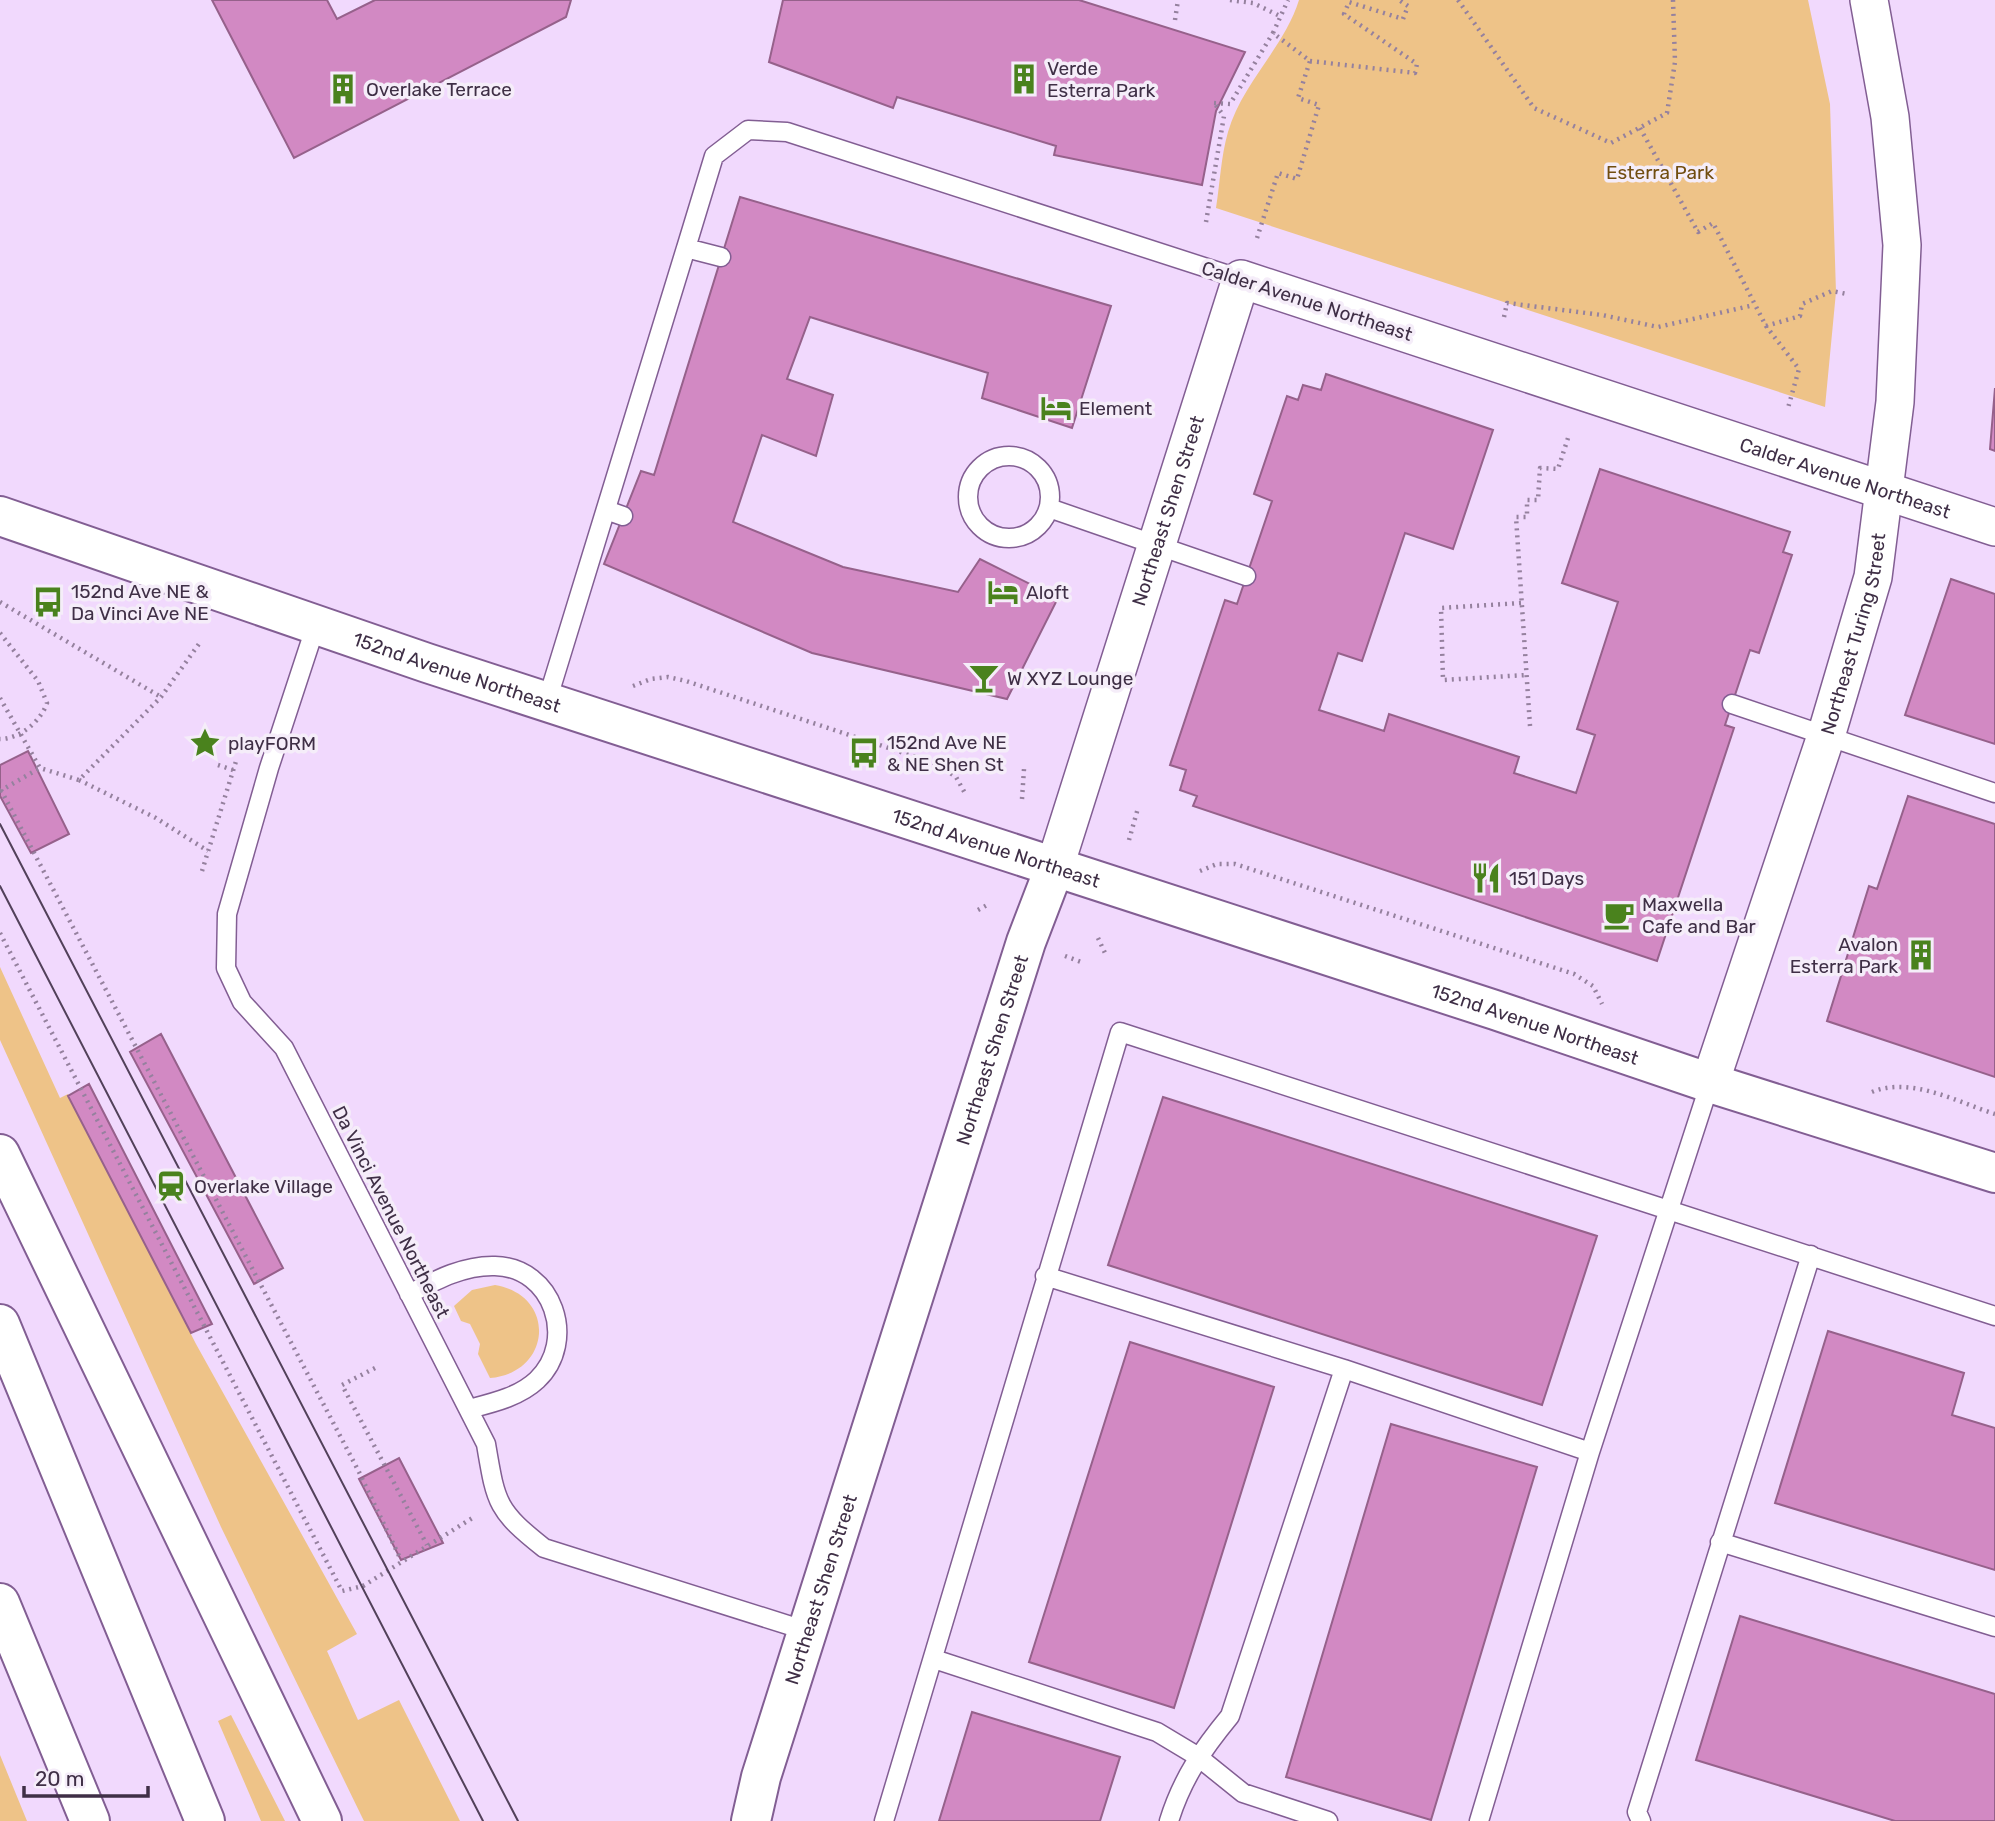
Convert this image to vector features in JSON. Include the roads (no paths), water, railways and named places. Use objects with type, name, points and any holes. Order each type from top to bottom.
[{"type":"main road","name":"152nd Avenue Northeast","points":[[0,516],[316,625],[1054,869],[1995,1173]]},
{"type":"main road","name":"Northeast Shen Street","points":[[751,1821],[761,1777],[1026,942],[1054,869]]},
{"type":"main road","points":[[0,1154],[322,1821]]},
{"type":"main road","points":[[0,1324],[205,1821]]},
{"type":"main road","points":[[0,1602],[90,1821]]},
{"type":"street","name":"Northeast Turing Street","points":[[1710,1083],[1826,736],[1873,577],[1895,402],[1902,245],[1890,117],[1870,0]]},
{"type":"street","name":"Calder Avenue Northeast","points":[[1241,279],[1995,527]]},
{"type":"street","name":"Northeast Shen Street","points":[[1054,869],[1241,279]]},
{"type":"lane","name":"Calder Avenue Northeast","points":[[547,701],[614,513],[686,248],[714,156],[748,130],[787,132],[1241,279]]},
{"type":"lane","points":[[686,248],[721,257]]},
{"type":"lane","points":[[1005,456],[1024,458],[1041,470],[1049,488],[1049,508],[1039,525],[1022,536],[1003,538],[984,531],[971,515],[967,496],[972,477],[986,462],[1005,456]]},
{"type":"lane","points":[[1049,508],[1246,576]]},
{"type":"lane","name":"Da Vinci Avenue Northeast","points":[[316,625],[269,768],[227,914],[226,968],[242,1002],[284,1048],[486,1444],[495,1496],[514,1525],[544,1548],[807,1631]]},
{"type":"lane","points":[[1732,704],[1995,793]]},
{"type":"lane","points":[[884,1821],[1120,1032],[1995,1316]]},
{"type":"lane","points":[[1479,1821],[1590,1452],[1710,1083]]},
{"type":"lane","points":[[1641,1821],[1637,1812],[1811,1255]]},
{"type":"lane","points":[[409,1294],[460,1271],[496,1266],[528,1276],[551,1302],[558,1335],[555,1352],[548,1367],[523,1390],[499,1401],[469,1409]]},
{"type":"lane","points":[[1045,1276],[1344,1369],[1590,1452]]},
{"type":"lane","points":[[1169,1821],[1179,1789],[1197,1756],[1230,1716],[1344,1369]]},
{"type":"lane","points":[[1720,1542],[1995,1627]]},
{"type":"lane","points":[[934,1659],[1157,1732],[1197,1756],[1243,1793],[1328,1821]]},
{"type":"tram line","points":[[0,824],[518,1821]]},
{"type":"tram line","points":[[0,886],[483,1821]]},
{"type":"place","name":"Verde Esterra Park","points":[[1024,79]]},
{"type":"place","name":"Overlake Terrace","points":[[343,89]]},
{"type":"place","name":"Element","points":[[1056,408]]},
{"type":"place","name":"Aloft","points":[[1003,592]]},
{"type":"place","name":"152nd Ave NE & Da Vinci Ave NE","points":[[48,602]]},
{"type":"place","name":"W XYZ Lounge","points":[[984,678]]},
{"type":"place","name":"playFORM","points":[[205,743]]},
{"type":"place","name":"152nd Ave NE & NE Shen St","points":[[864,753]]},
{"type":"place","name":"151 Days","points":[[1486,878]]},
{"type":"place","name":"Maxwella Cafe and Bar","points":[[1619,915]]},
{"type":"place","name":"Avalon Esterra Park","points":[[1921,955]]},
{"type":"place","name":"Overlake Village","points":[[171,1186]]},
{"type":"park label","name":"Esterra Park","points":[[1660,172]]}]
